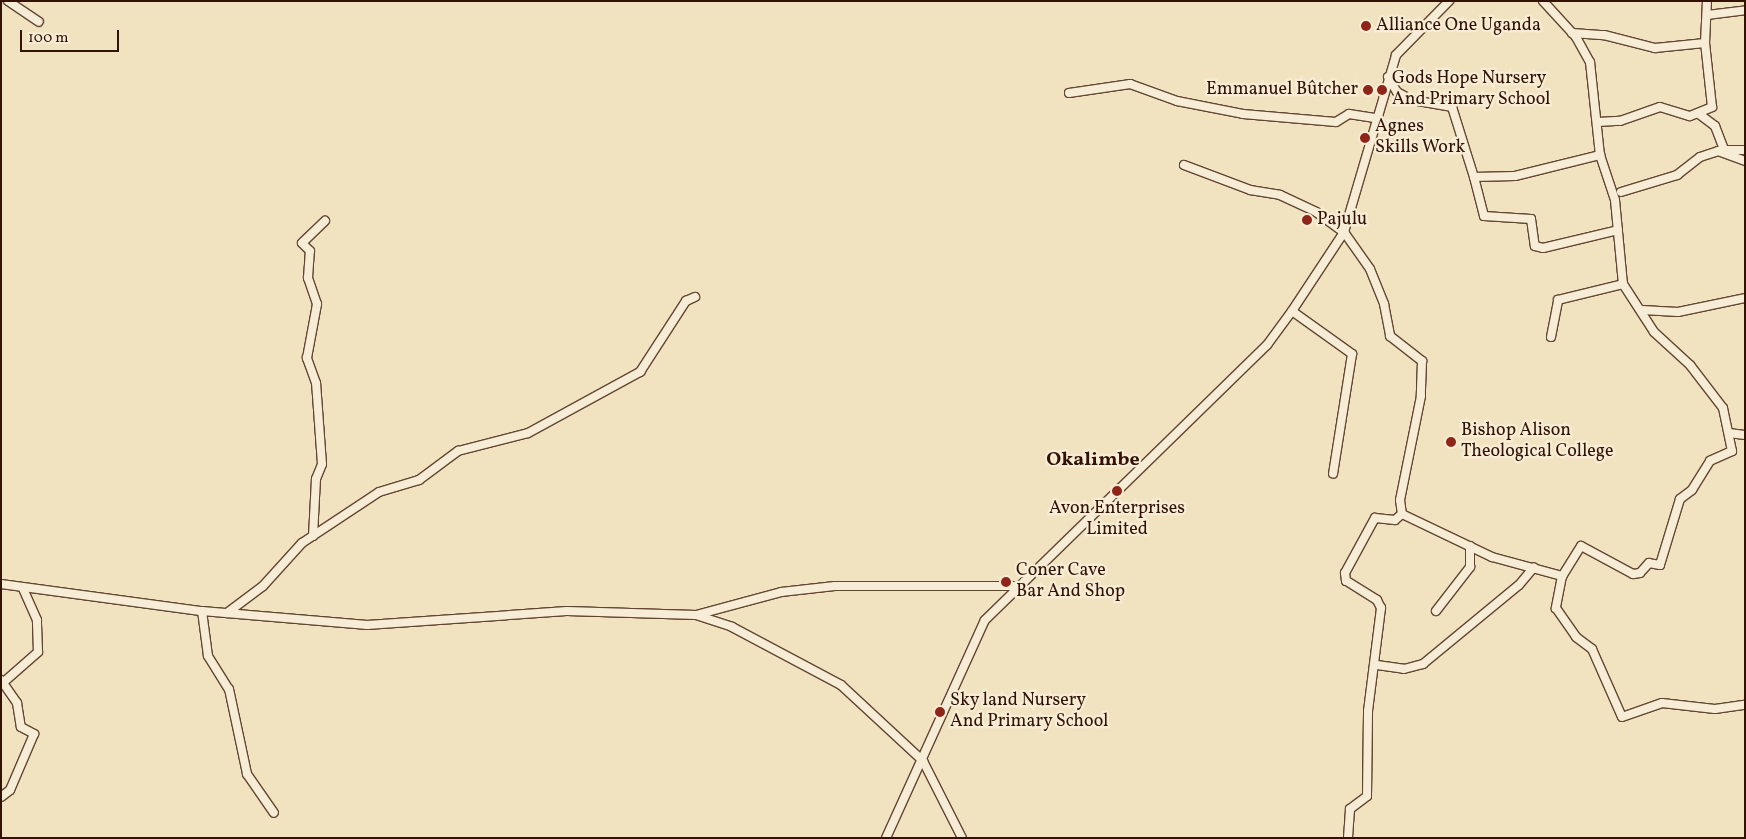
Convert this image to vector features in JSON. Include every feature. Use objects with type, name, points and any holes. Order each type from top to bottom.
[{"type":"street","points":[[8,1],[39,22]]},
{"type":"street","points":[[886,838],[923,762],[963,661],[985,620],[1015,586],[1267,344],[1292,311],[1344,232],[1375,118],[1397,54],[1449,1]]},
{"type":"street","points":[[1543,1],[1572,33],[1590,62],[1598,122],[1600,155],[1614,191],[1623,284],[1642,310],[1654,332],[1690,365],[1723,408],[1732,451],[1710,462],[1692,490],[1680,498],[1660,565],[1649,563],[1640,573],[1632,574],[1581,546],[1562,576],[1556,608],[1576,637],[1592,649],[1622,717],[1662,703],[1715,709],[1745,705]]},
{"type":"street","points":[[1598,122],[1620,122],[1660,107],[1690,116],[1699,114],[1714,103],[1705,43],[1707,1]]},
{"type":"street","points":[[1707,15],[1745,10]]},
{"type":"street","points":[[1572,33],[1604,34],[1655,48],[1705,43]]},
{"type":"street","points":[[1388,77],[1397,92],[1412,100],[1452,107],[1484,216],[1531,219],[1535,246],[1543,248],[1618,230]]},
{"type":"street","points":[[1068,93],[1130,84],[1177,101],[1243,114],[1336,122],[1349,114],[1375,118]]},
{"type":"street","points":[[1699,114],[1715,126],[1724,150],[1745,161]]},
{"type":"street","points":[[1621,192],[1677,175],[1700,157],[1724,150],[1745,150]]},
{"type":"street","points":[[1474,177],[1515,176],[1600,155]]},
{"type":"street","points":[[1184,165],[1250,190],[1280,195],[1316,212],[1344,232],[1370,269],[1384,304],[1390,336],[1422,361],[1402,514],[1395,520],[1375,518],[1344,573],[1346,581],[1380,603],[1377,665],[1368,711],[1367,796],[1350,810],[1348,838]]},
{"type":"street","points":[[313,536],[316,479],[322,464],[316,383],[307,358],[317,304],[308,278],[310,252],[302,243],[325,222]]},
{"type":"street","points":[[1551,337],[1558,300],[1623,284]]},
{"type":"street","points":[[226,612],[263,586],[280,562],[313,536],[379,492],[419,480],[458,451],[528,433],[640,372],[686,302],[695,297]]},
{"type":"street","points":[[1642,310],[1678,312],[1745,298]]},
{"type":"street","points":[[1292,311],[1352,354],[1333,474]]},
{"type":"street","points":[[1729,433],[1745,435]]},
{"type":"street","points":[[1402,514],[1470,546],[1562,576]]},
{"type":"street","points":[[1436,611],[1470,567],[1470,546]]},
{"type":"street","points":[[1377,665],[1404,669],[1423,664],[1519,585],[1534,567]]},
{"type":"street","points":[[1,584],[202,611],[367,625],[567,611],[696,615],[732,627],[842,685],[923,762],[962,838]]},
{"type":"street","points":[[696,615],[781,592],[834,586],[1015,586]]},
{"type":"street","points":[[1,797],[10,790],[34,734],[21,727],[17,703],[3,680],[38,652],[37,620],[22,587]]},
{"type":"street","points":[[202,611],[208,656],[229,689],[247,774],[274,813]]},
{"type":"place","name":"Alliance One Uganda","points":[[1366,26]]},
{"type":"place","name":"Emmanuel Bûtcher","points":[[1368,90]]},
{"type":"place","name":"Gods Hope Nursery And Primary School","points":[[1382,90]]},
{"type":"place","name":"Agnes Skills Work","points":[[1365,138]]},
{"type":"place","name":"Pajulu","points":[[1307,220]]},
{"type":"place","name":"Bishop Alison Theological College","points":[[1451,442]]},
{"type":"place","name":"Avon Enterprises Limited","points":[[1117,491]]},
{"type":"place","name":"Coner Cave Bar And Shop","points":[[1006,582]]},
{"type":"place","name":"Sky land Nursery And Primary School","points":[[940,712]]},
{"type":"district","name":"Okalimbe","points":[[1093,460]]}]
